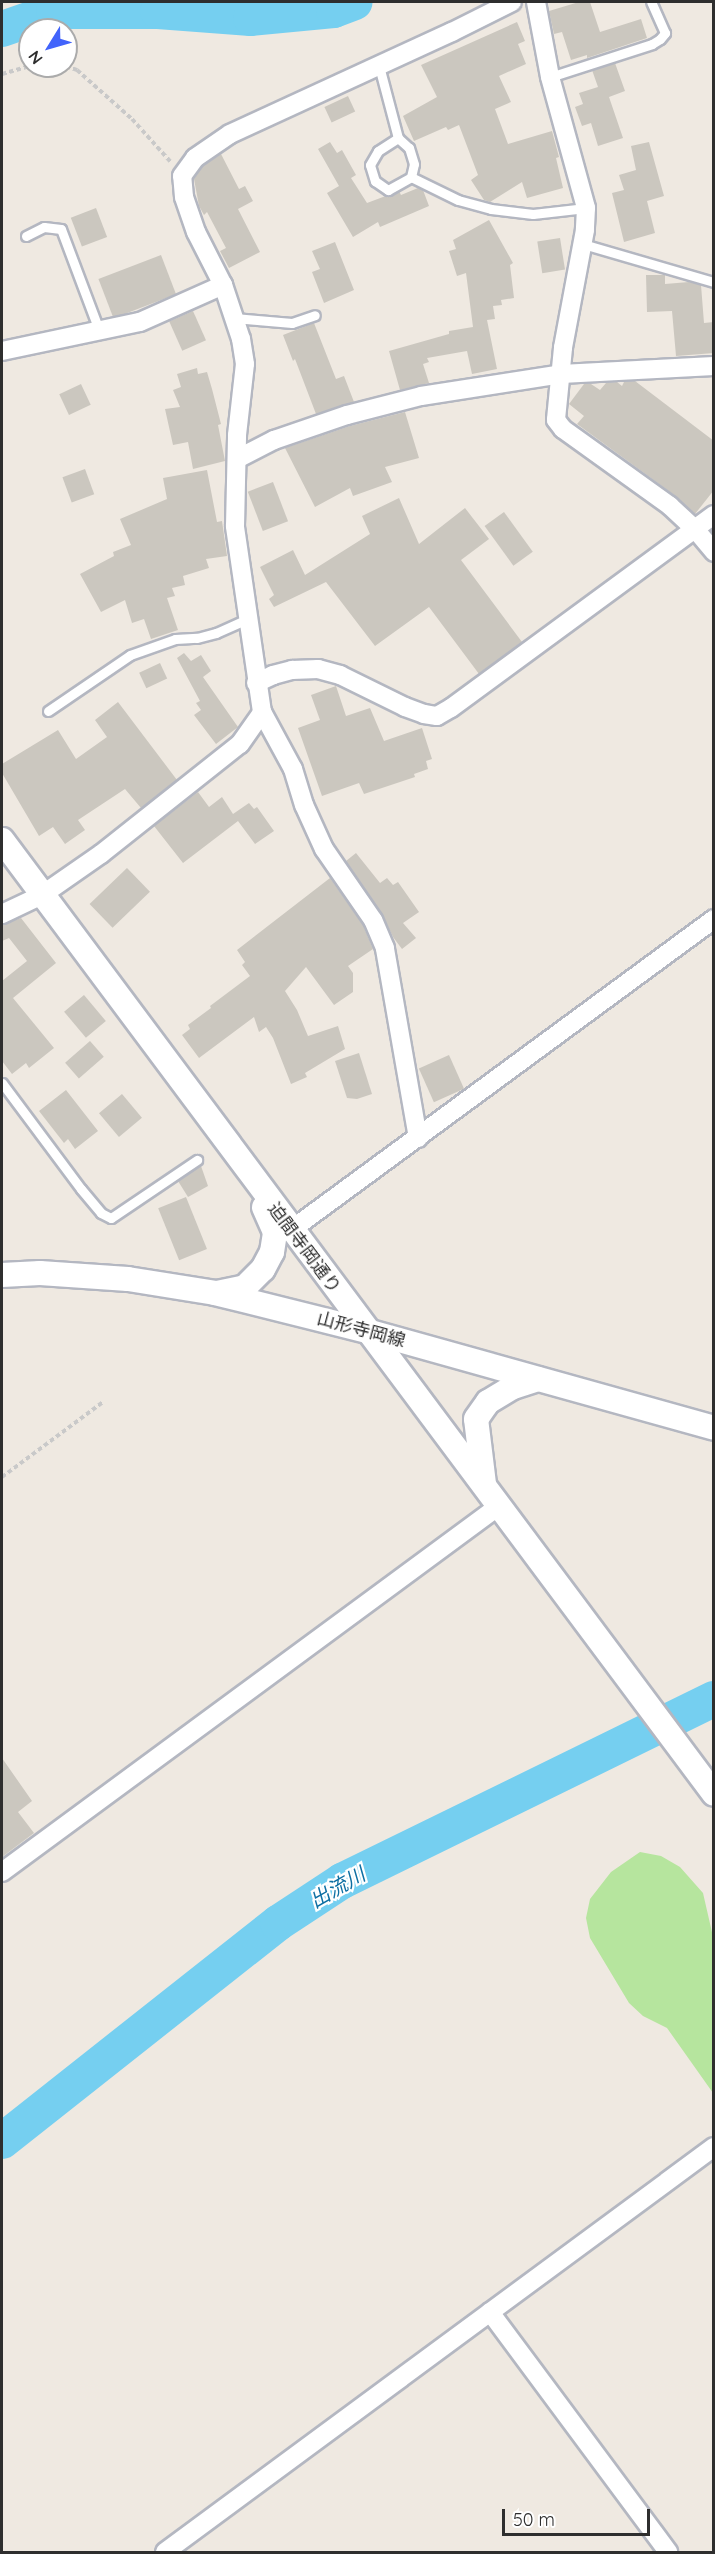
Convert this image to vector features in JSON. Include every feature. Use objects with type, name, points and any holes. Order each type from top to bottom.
[{"type":"street","points":[[418,1138],[385,948],[373,920],[324,849],[304,805],[293,769],[262,712],[235,526],[237,435],[245,364],[241,339],[223,285],[196,232],[184,197],[182,176],[195,158],[230,134],[512,2]]},
{"type":"street","points":[[536,2],[550,77],[586,208],[583,244],[555,407],[556,420],[563,429],[670,506],[695,529],[714,552]]},
{"type":"street","points":[[2,351],[140,322],[223,285]]},
{"type":"street","points":[[237,459],[274,440],[347,415],[422,396],[561,374],[714,366]]},
{"type":"street","points":[[256,683],[292,670],[318,669],[340,675],[405,707],[437,716],[714,515]]},
{"type":"street","points":[[2,914],[42,895],[101,854],[233,750],[248,735],[262,712]]},
{"type":"street","name":"迫間寺岡通り","points":[[2,840],[253,1180],[714,1794]]},
{"type":"street","points":[[291,1230],[714,919]]},
{"type":"street","points":[[215,1293],[245,1287],[263,1269],[272,1252],[274,1232],[253,1180]]},
{"type":"street","name":"山形寺岡線","points":[[2,1275],[40,1273],[128,1279],[215,1293],[368,1331],[714,1428]]},
{"type":"street","points":[[2,1872],[492,1497],[476,1419],[488,1402],[513,1387],[538,1379]]},
{"type":"street","points":[[165,2553],[714,2147]]},
{"type":"street","points":[[489,2312],[668,2553]]},
{"type":"lane","points":[[550,77],[660,39],[665,33],[651,2]]},
{"type":"lane","points":[[379,66],[398,138],[409,148],[414,164],[411,177],[388,190],[375,181],[370,165],[378,151],[398,138]]},
{"type":"lane","points":[[411,177],[458,200],[490,209],[533,214],[586,208]]},
{"type":"lane","points":[[26,236],[44,227],[61,229],[99,330]]},
{"type":"lane","points":[[583,244],[714,282]]},
{"type":"lane","points":[[234,318],[292,323],[315,315]]},
{"type":"lane","points":[[48,711],[130,655],[175,639],[216,633],[248,619]]},
{"type":"lane","points":[[2,1083],[81,1189],[101,1213],[111,1218],[197,1160]]},
{"type":"path","points":[[2,74],[18,69]]},
{"type":"path","points":[[78,71],[132,119],[182,176]]},
{"type":"path","points":[[2,1478],[103,1402]]},
{"type":"green space","points":[[640,1852],[661,1856],[680,1867],[703,1893],[714,1941],[713,2093],[667,2028],[643,2016],[629,2003],[590,1938],[586,1918],[590,1899],[611,1872]]},
{"type":"building","points":[[579,2],[590,2],[600,32],[641,19],[647,38],[587,58],[587,55],[571,60],[562,32],[554,34],[549,11]]},
{"type":"building","points":[[517,22],[525,41],[518,44],[526,64],[499,76],[511,102],[495,109],[508,144],[552,131],[559,157],[556,158],[563,188],[527,198],[522,182],[490,202],[484,200],[471,180],[478,175],[459,125],[448,130],[446,127],[414,141],[403,116],[437,97],[421,65]]},
{"type":"building","points":[[615,63],[625,91],[609,97],[623,138],[598,146],[591,123],[582,126],[575,107],[583,104],[579,93],[598,87],[592,70]]},
{"type":"building","points":[[348,96],[355,111],[332,122],[324,107]]},
{"type":"building","points":[[330,142],[337,153],[342,150],[356,175],[351,178],[367,203],[399,191],[401,195],[418,188],[423,190],[429,206],[380,227],[378,222],[353,237],[327,193],[339,186],[318,149]]},
{"type":"building","points":[[649,142],[664,196],[647,201],[655,233],[624,242],[612,193],[624,190],[619,175],[636,170],[631,146]]},
{"type":"building","points":[[221,154],[239,189],[245,186],[253,201],[238,209],[260,252],[229,268],[220,251],[226,248],[207,212],[204,215],[199,206],[194,179],[203,166]]},
{"type":"building","points":[[96,208],[107,237],[82,247],[71,218]]},
{"type":"building","points":[[489,220],[513,263],[510,265],[514,298],[501,300],[502,305],[493,306],[495,319],[487,320],[497,369],[472,374],[467,351],[427,358],[429,362],[423,364],[429,383],[400,390],[389,351],[449,334],[449,331],[473,327],[466,273],[457,276],[449,251],[456,249],[453,240]]},
{"type":"building","points":[[560,238],[565,270],[542,273],[537,242]]},
{"type":"building","points":[[335,242],[354,290],[324,303],[312,272],[320,269],[312,251]]},
{"type":"building","points":[[161,255],[176,294],[114,318],[98,279]]},
{"type":"building","points":[[646,275],[665,275],[665,284],[689,282],[701,285],[704,323],[714,322],[714,353],[676,356],[672,311],[647,312]]},
{"type":"building","points":[[193,311],[206,340],[182,351],[169,322]]},
{"type":"building","points":[[314,323],[336,379],[344,376],[354,402],[316,414],[295,359],[293,361],[283,335]]},
{"type":"building","points":[[197,368],[198,374],[207,372],[221,424],[218,425],[225,461],[193,469],[188,442],[173,445],[165,409],[180,407],[173,390],[181,387],[177,374]]},
{"type":"building","points":[[635,381],[714,441],[714,490],[695,514],[677,497],[577,424],[584,416],[569,404],[584,384],[591,384],[600,390],[606,383],[617,382],[622,386],[624,382]]},
{"type":"building","points":[[81,384],[91,405],[69,415],[59,394]]},
{"type":"building","points":[[405,412],[419,458],[385,467],[392,482],[353,496],[350,488],[315,507],[285,448],[350,426]]},
{"type":"building","points":[[85,469],[94,494],[72,503],[62,477]]},
{"type":"building","points":[[207,470],[217,522],[222,521],[227,556],[206,559],[209,568],[183,576],[185,585],[172,588],[175,596],[167,598],[178,630],[151,639],[144,619],[132,623],[125,600],[101,612],[80,574],[114,556],[113,552],[131,545],[120,519],[167,499],[163,478]]},
{"type":"building","points":[[273,482],[288,521],[263,531],[248,492]]},
{"type":"building","points":[[399,498],[419,544],[465,508],[489,539],[461,560],[522,642],[479,674],[429,607],[375,646],[326,582],[274,607],[269,599],[274,595],[260,567],[293,550],[305,575],[370,534],[362,516]]},
{"type":"building","points":[[504,512],[533,552],[513,566],[485,526]]},
{"type":"building","points":[[184,653],[191,661],[201,655],[211,671],[203,677],[238,727],[216,744],[194,715],[201,710],[196,703],[200,701],[177,658]]},
{"type":"building","points":[[160,663],[167,678],[146,688],[139,673]]},
{"type":"building","points":[[336,686],[346,716],[370,708],[384,741],[422,728],[432,759],[426,761],[428,769],[414,774],[415,777],[364,794],[359,783],[322,796],[298,728],[320,720],[311,695]]},
{"type":"building","points":[[118,702],[177,780],[141,808],[125,789],[78,820],[85,830],[65,844],[53,827],[39,836],[2,773],[2,764],[58,730],[76,759],[107,737],[95,720]]},
{"type":"building","points":[[198,792],[209,807],[222,797],[233,814],[249,803],[254,809],[257,807],[274,831],[255,844],[238,821],[183,863],[154,826]]},
{"type":"building","points":[[356,853],[380,883],[387,878],[393,885],[398,882],[419,912],[403,923],[416,938],[402,949],[393,937],[382,914],[346,861]]},
{"type":"building","points":[[127,868],[150,892],[113,928],[90,904]]},
{"type":"building","points":[[330,878],[363,925],[373,949],[348,966],[353,973],[353,992],[334,1005],[306,967],[285,991],[297,1010],[308,1036],[338,1026],[345,1049],[305,1073],[307,1077],[291,1084],[273,1038],[266,1027],[259,1032],[254,1017],[199,1058],[182,1035],[190,1029],[188,1025],[250,976],[242,965],[245,962],[237,950]]},
{"type":"building","points":[[21,918],[56,963],[13,998],[54,1048],[29,1068],[26,1063],[12,1074],[2,1061],[2,981],[27,961],[9,938],[2,941],[2,925]]},
{"type":"building","points":[[84,995],[106,1021],[86,1038],[64,1012]]},
{"type":"building","points":[[90,1041],[104,1057],[79,1078],[65,1063]]},
{"type":"building","points":[[359,1053],[372,1094],[357,1099],[347,1098],[335,1061]]},
{"type":"building","points":[[449,1055],[464,1089],[434,1102],[419,1068]]},
{"type":"building","points":[[66,1090],[98,1131],[75,1149],[68,1139],[64,1143],[39,1111]]},
{"type":"building","points":[[122,1094],[142,1118],[119,1137],[99,1113]]},
{"type":"building","points":[[201,1166],[208,1186],[188,1197],[178,1181]]},
{"type":"building","points":[[186,1197],[207,1249],[179,1260],[158,1208]]},
{"type":"building","points":[[2,1758],[32,1801],[18,1812],[34,1833],[2,1857]]},
{"type":"waterway","points":[[2,29],[54,11],[158,11],[251,18],[334,10],[355,2]]},
{"type":"waterway","name":"出流川","points":[[2,2141],[278,1923],[342,1881],[714,1699]]}]
